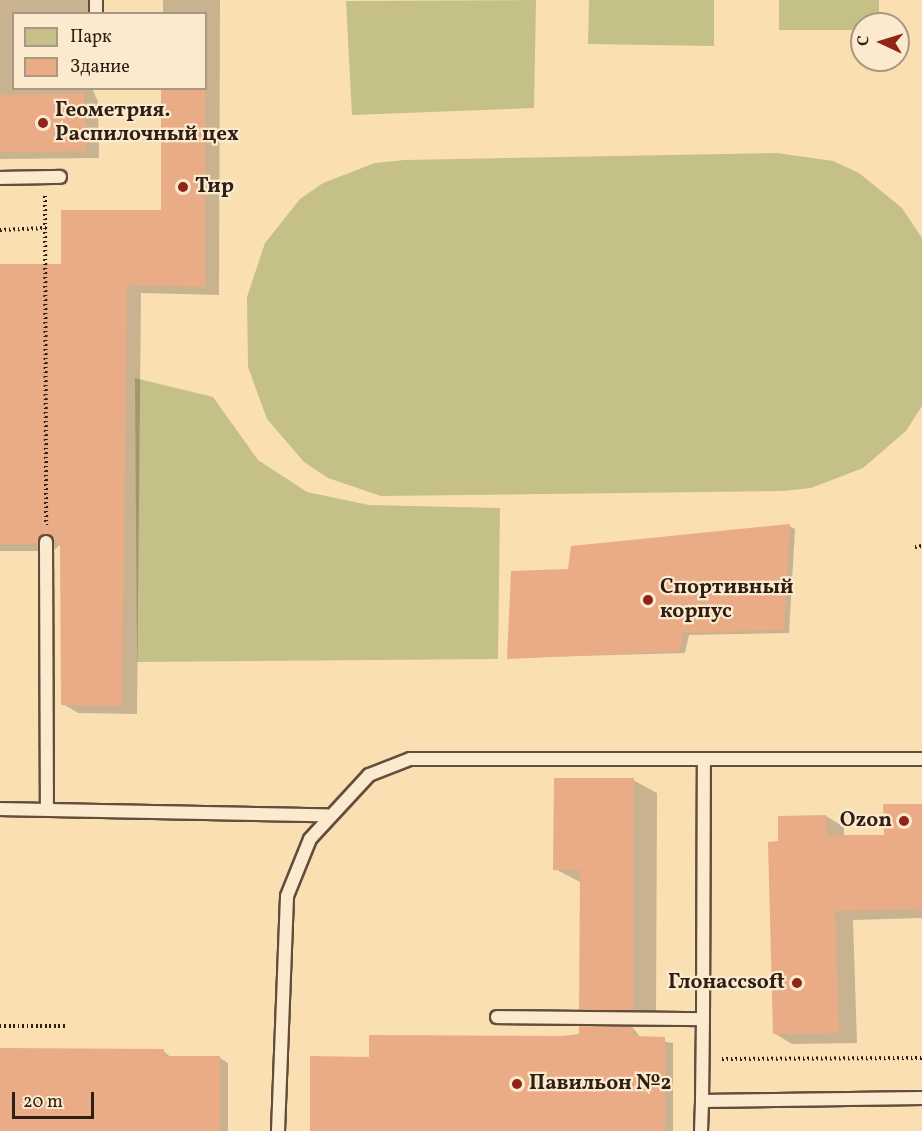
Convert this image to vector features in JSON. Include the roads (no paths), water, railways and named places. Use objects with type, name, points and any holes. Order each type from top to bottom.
[{"type":"lane","points":[[0,178],[60,177]]},
{"type":"lane","points":[[46,542],[47,807]]},
{"type":"lane","points":[[278,1131],[287,896],[310,839],[327,815],[369,775],[410,759],[705,762],[922,759]]},
{"type":"lane","points":[[701,1131],[705,762]]},
{"type":"lane","points":[[0,808],[47,807],[327,815]]},
{"type":"lane","points":[[497,1017],[703,1019]]},
{"type":"lane","points":[[702,1101],[922,1098]]},
{"type":"place","name":"Геометрия. Распилочный цех","points":[[43,123]]},
{"type":"place","name":"Тир","points":[[183,187]]},
{"type":"place","name":"Спортивный корпус","points":[[648,600]]},
{"type":"place","name":"Ozon","points":[[904,821]]},
{"type":"place","name":"Глонассsoft","points":[[797,983]]},
{"type":"place","name":"Павильон №2","points":[[517,1084]]}]
